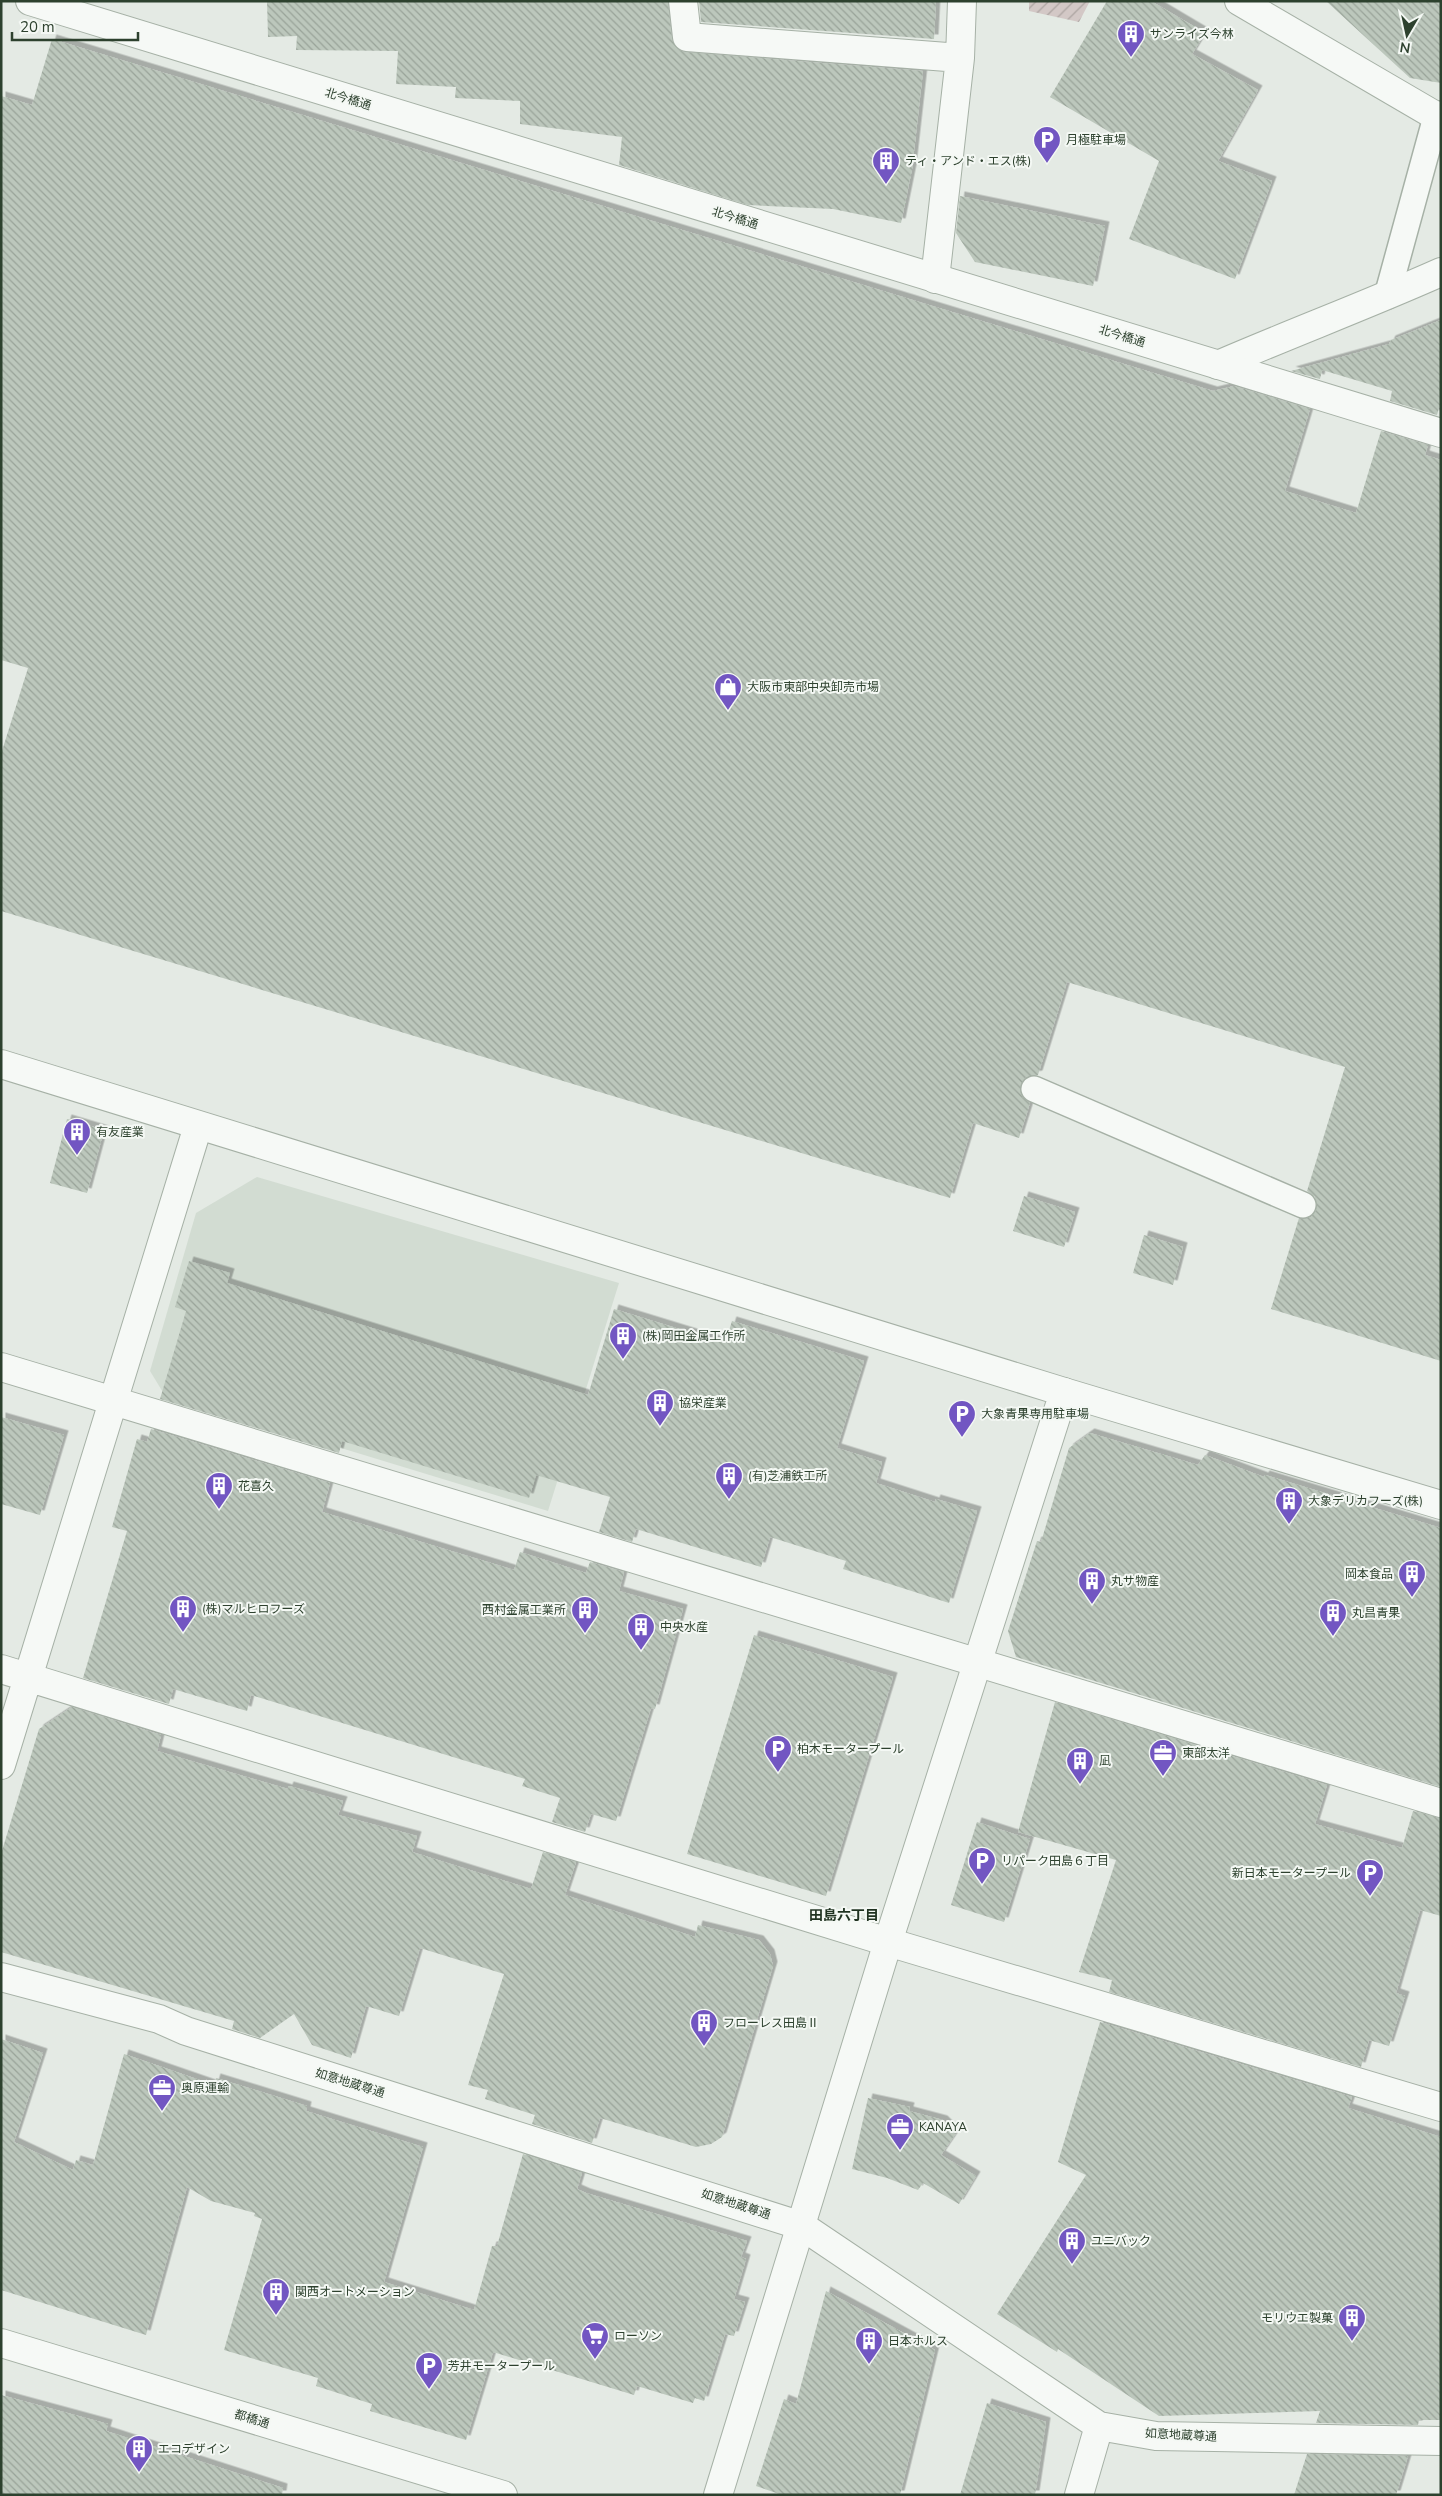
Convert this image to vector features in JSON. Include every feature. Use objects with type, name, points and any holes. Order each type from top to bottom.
[{"type":"street","points":[[683,1],[687,37],[960,58]]},
{"type":"street","points":[[935,279],[960,58],[962,1]]},
{"type":"street","points":[[1239,1],[1439,117]]},
{"type":"street","name":"北今橋通","points":[[37,2],[1441,433]]},
{"type":"street","points":[[1218,365],[1441,272]]},
{"type":"street","points":[[1,1064],[1064,1392],[1441,1506]]},
{"type":"street","points":[[1,1765],[198,1126]]},
{"type":"street","points":[[1,1367],[113,1403],[1441,1803]]},
{"type":"street","points":[[718,2495],[888,1942],[1064,1392]]},
{"type":"street","points":[[1,1669],[888,1942],[1441,2107]]},
{"type":"street","name":"如意地蔵尊通","points":[[1,1976],[159,2019],[186,2031],[802,2226],[1099,2426],[1156,2436],[1441,2441]]},
{"type":"street","name":"都橋通","points":[[1,2343],[503,2495]]},
{"type":"street","points":[[1079,2495],[1099,2426]]},
{"type":"lane","points":[[1387,296],[1439,117]]},
{"type":"lane","points":[[1034,1089],[1303,1205]]},
{"type":"shaded area","points":[[1029,1],[1090,1],[1079,22],[1029,11]]},
{"type":"shaded area","points":[[257,1177],[619,1283],[548,1511],[164,1394],[150,1371],[196,1213]]},
{"type":"building","points":[[267,1],[668,1],[672,39],[679,50],[685,52],[923,71],[912,169],[901,223],[833,209],[748,205],[619,165],[622,137],[520,124],[520,101],[455,98],[456,87],[396,84],[398,51],[296,50],[297,36],[268,37]]},
{"type":"building","points":[[699,1],[936,1],[934,39],[701,22]]},
{"type":"building","points":[[1107,1],[1151,1],[1205,33],[1192,54],[1258,90],[1218,161],[1272,181],[1235,279],[1129,239],[1159,161],[1050,97]]},
{"type":"building","points":[[1326,1],[1441,1],[1441,83],[1410,78]]},
{"type":"building","name":"大阪市東部中央卸売市場","points":[[52,39],[1213,391],[1234,386],[1310,409],[1285,491],[1356,513],[1381,431],[1428,445],[1425,455],[1441,460],[1441,1361],[1271,1309],[1299,1218],[1311,1217],[1316,1210],[1315,1197],[1307,1191],[1345,1067],[1067,982],[1038,1075],[1026,1077],[1021,1084],[1022,1097],[1030,1103],[1019,1138],[973,1123],[950,1198],[1,911],[1,754],[28,668],[1,660],[1,96],[32,105]]},
{"type":"building","points":[[960,196],[1105,226],[1093,286],[975,262],[956,233]]},
{"type":"building","points":[[1441,320],[1441,401],[1437,415],[1390,401],[1392,391],[1322,370],[1320,379],[1291,371],[1389,344],[1391,340]]},
{"type":"building","name":"有友産業","points":[[67,1119],[104,1130],[87,1193],[50,1183]]},
{"type":"building","points":[[1024,1196],[1075,1212],[1064,1247],[1013,1231]]},
{"type":"building","points":[[1144,1235],[1183,1247],[1173,1285],[1133,1273]]},
{"type":"building","points":[[189,1261],[230,1273],[227,1283],[588,1395],[614,1309],[725,1343],[732,1321],[864,1361],[837,1448],[882,1462],[876,1483],[935,1502],[936,1499],[977,1511],[949,1603],[843,1569],[846,1561],[770,1537],[761,1567],[636,1529],[632,1542],[599,1532],[610,1497],[536,1475],[529,1498],[342,1441],[339,1453],[160,1399],[186,1311],[175,1307]]},
{"type":"building","points":[[1,1417],[64,1435],[40,1515],[1,1504]]},
{"type":"building","points":[[151,1429],[330,1483],[322,1512],[514,1570],[520,1552],[586,1573],[590,1562],[624,1572],[619,1591],[683,1609],[655,1709],[651,1708],[616,1821],[591,1814],[585,1832],[552,1822],[560,1798],[522,1786],[525,1779],[251,1695],[247,1711],[173,1689],[169,1704],[83,1678],[127,1531],[112,1527],[137,1439],[147,1442]]},
{"type":"building","points":[[1090,1433],[1198,1465],[1205,1455],[1264,1477],[1265,1475],[1441,1528],[1441,1787],[1016,1657],[1008,1631],[1037,1541],[1041,1542],[1069,1448]]},
{"type":"building","name":"柏木モータープール","points":[[754,1635],[893,1677],[826,1896],[687,1854]]},
{"type":"building","points":[[1055,1702],[1327,1785],[1315,1824],[1402,1848],[1413,1811],[1441,1818],[1441,1916],[1420,1910],[1396,1993],[1405,1996],[1389,2046],[1369,2040],[1361,2067],[1109,1992],[1112,1980],[1079,1972],[1116,1860],[1018,1832]]},
{"type":"building","points":[[72,1707],[161,1735],[157,1751],[288,1789],[289,1786],[343,1801],[338,1815],[417,1836],[412,1852],[531,1889],[543,1852],[576,1862],[565,1895],[695,1937],[698,1925],[759,1940],[770,1954],[773,1966],[722,2137],[711,2144],[696,2147],[600,2118],[592,2143],[532,2124],[535,2115],[485,2099],[488,2090],[468,2085],[504,1974],[420,1948],[399,2016],[366,2006],[351,2058],[312,2045],[294,2014],[260,2038],[232,2029],[234,2021],[1,1952],[1,1854],[39,1729]]},
{"type":"building","points":[[977,1822],[1030,1839],[1004,1922],[951,1905]]},
{"type":"building","points":[[1100,2022],[1352,2097],[1348,2108],[1441,2137],[1441,2420],[1419,2420],[1418,2425],[1316,2423],[1320,2411],[1159,2416],[1058,2349],[1057,2352],[997,2314],[1086,2175],[1058,2162]]},
{"type":"building","points":[[1,2039],[43,2053],[14,2142],[73,2170],[76,2160],[93,2165],[124,2054],[214,2085],[216,2078],[307,2106],[306,2111],[423,2147],[384,2282],[474,2310],[492,2246],[497,2246],[523,2154],[582,2173],[577,2189],[586,2193],[747,2241],[741,2257],[746,2259],[734,2299],[745,2302],[734,2336],[725,2334],[704,2401],[695,2398],[693,2403],[637,2386],[634,2395],[493,2352],[466,2440],[370,2411],[372,2404],[316,2386],[318,2378],[224,2350],[262,2219],[254,2216],[255,2213],[211,2201],[187,2187],[146,2335],[1,2290]]},
{"type":"building","name":"KANAYA","points":[[868,2098],[910,2107],[909,2111],[943,2120],[956,2133],[941,2155],[976,2176],[959,2204],[923,2183],[918,2190],[887,2178],[852,2169]]},
{"type":"building","points":[[826,2291],[935,2350],[900,2495],[782,2495],[756,2486],[784,2399],[796,2404]]},
{"type":"building","points":[[1,2395],[108,2424],[106,2431],[283,2488],[282,2495],[1,2495]]},
{"type":"building","points":[[987,2403],[1046,2422],[1035,2495],[960,2495]]},
{"type":"building","points":[[1307,2454],[1408,2456],[1396,2495],[1294,2495]]},
{"type":"place","name":"サンライズ今林","points":[[1131,58]]},
{"type":"place","name":"月極駐車場","points":[[1047,164]]},
{"type":"place","name":"ティ・アンド・エス(株)","points":[[886,185]]},
{"type":"place","name":"大阪市東部中央卸売市場","points":[[728,711]]},
{"type":"place","name":"有友産業","points":[[77,1156]]},
{"type":"place","name":"(株)岡田金属工作所","points":[[623,1360]]},
{"type":"place","name":"協栄産業","points":[[660,1427]]},
{"type":"place","name":"大象青果専用駐車場","points":[[962,1438]]},
{"type":"place","name":"(有)芝浦鉄工所","points":[[729,1500]]},
{"type":"place","name":"花喜久","points":[[219,1510]]},
{"type":"place","name":"大象デリカフーズ(株)","points":[[1289,1525]]},
{"type":"place","name":"岡本食品","points":[[1412,1598]]},
{"type":"place","name":"丸サ物産","points":[[1092,1605]]},
{"type":"place","name":"(株)マルヒロフーズ","points":[[183,1633]]},
{"type":"place","name":"西村金属工業所","points":[[585,1634]]},
{"type":"place","name":"丸昌青果","points":[[1333,1637]]},
{"type":"place","name":"中央水産","points":[[641,1651]]},
{"type":"place","name":"柏木モータープール","points":[[778,1773]]},
{"type":"place","name":"東部太洋","points":[[1163,1777]]},
{"type":"place","name":"凪","points":[[1080,1785]]},
{"type":"place","name":"リパーク田島６丁目","points":[[982,1885]]},
{"type":"place","name":"新日本モータープール","points":[[1370,1897]]},
{"type":"place","name":"フローレス田島Ⅱ","points":[[704,2047]]},
{"type":"place","name":"奥原運輸","points":[[162,2112]]},
{"type":"place","name":"KANAYA","points":[[900,2151]]},
{"type":"place","name":"ユニバック","points":[[1072,2265]]},
{"type":"place","name":"関西オートメーション","points":[[276,2316]]},
{"type":"place","name":"モリウエ製菓","points":[[1352,2342]]},
{"type":"place","name":"ローソン","points":[[595,2360]]},
{"type":"place","name":"日本ホルス","points":[[869,2365]]},
{"type":"place","name":"芳井モータープール","points":[[429,2390]]},
{"type":"place","name":"エコデザイン","points":[[139,2473]]},
{"type":"district","name":"田島六丁目","points":[[844,1915]]}]
